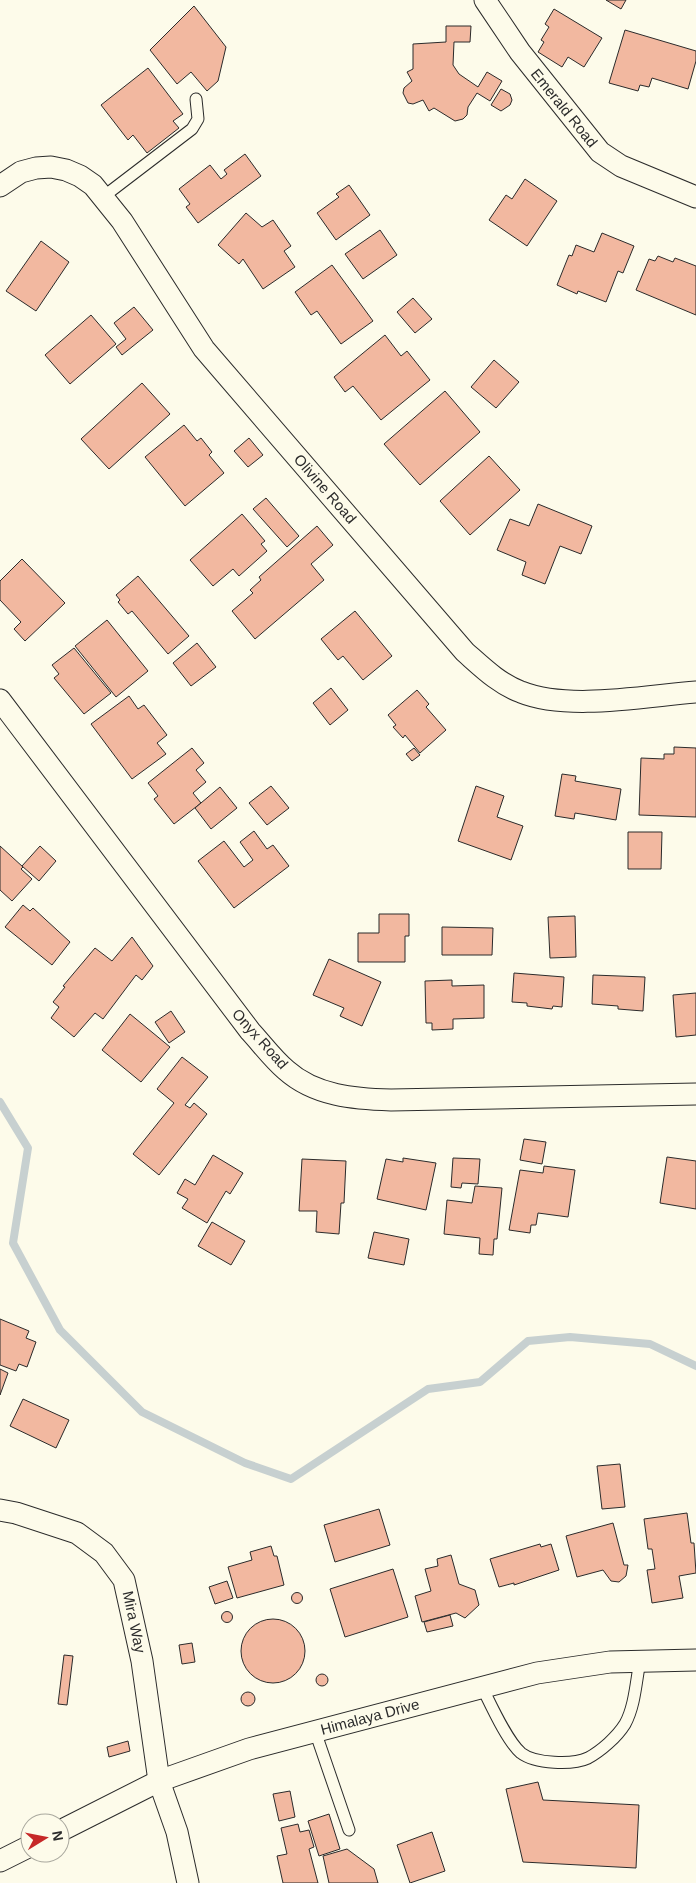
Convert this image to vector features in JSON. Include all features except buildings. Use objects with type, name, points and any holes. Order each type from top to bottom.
[{"type":"street","name":"Emerald Road","points":[[485,0],[520,52],[600,152],[621,166],[696,197]]},
{"type":"street","name":"Olivine Road","points":[[0,186],[21,172],[36,168],[66,170],[80,176],[103,196],[122,221],[204,349],[465,652],[493,677],[520,692],[549,700],[579,702],[696,692]]},
{"type":"street","name":"Onyx Road","points":[[0,700],[250,1031],[288,1072],[319,1089],[352,1099],[401,1100],[696,1094]]},
{"type":"street","name":"Mira Way","points":[[0,1510],[16,1513],[77,1533],[104,1552],[124,1580],[142,1661],[160,1781],[177,1832],[188,1883]]},
{"type":"street","name":"Himalaya Drive","points":[[70,1826],[160,1781],[249,1749],[315,1731],[536,1673],[610,1662],[696,1660]]},
{"type":"street","points":[[0,1861],[20,1851]]},
{"type":"lane","points":[[103,196],[192,129],[198,119],[196,100]]},
{"type":"lane","points":[[482,1687],[503,1727],[521,1753],[540,1761],[562,1763],[587,1758],[606,1745],[624,1725],[631,1711],[640,1661]]},
{"type":"lane","points":[[315,1731],[349,1830]]},
{"type":"waterway","points":[[0,1102],[28,1148],[13,1243],[60,1330],[142,1412],[245,1463],[291,1479],[428,1389],[480,1382],[528,1341],[570,1337],[650,1344],[696,1366]]}]
